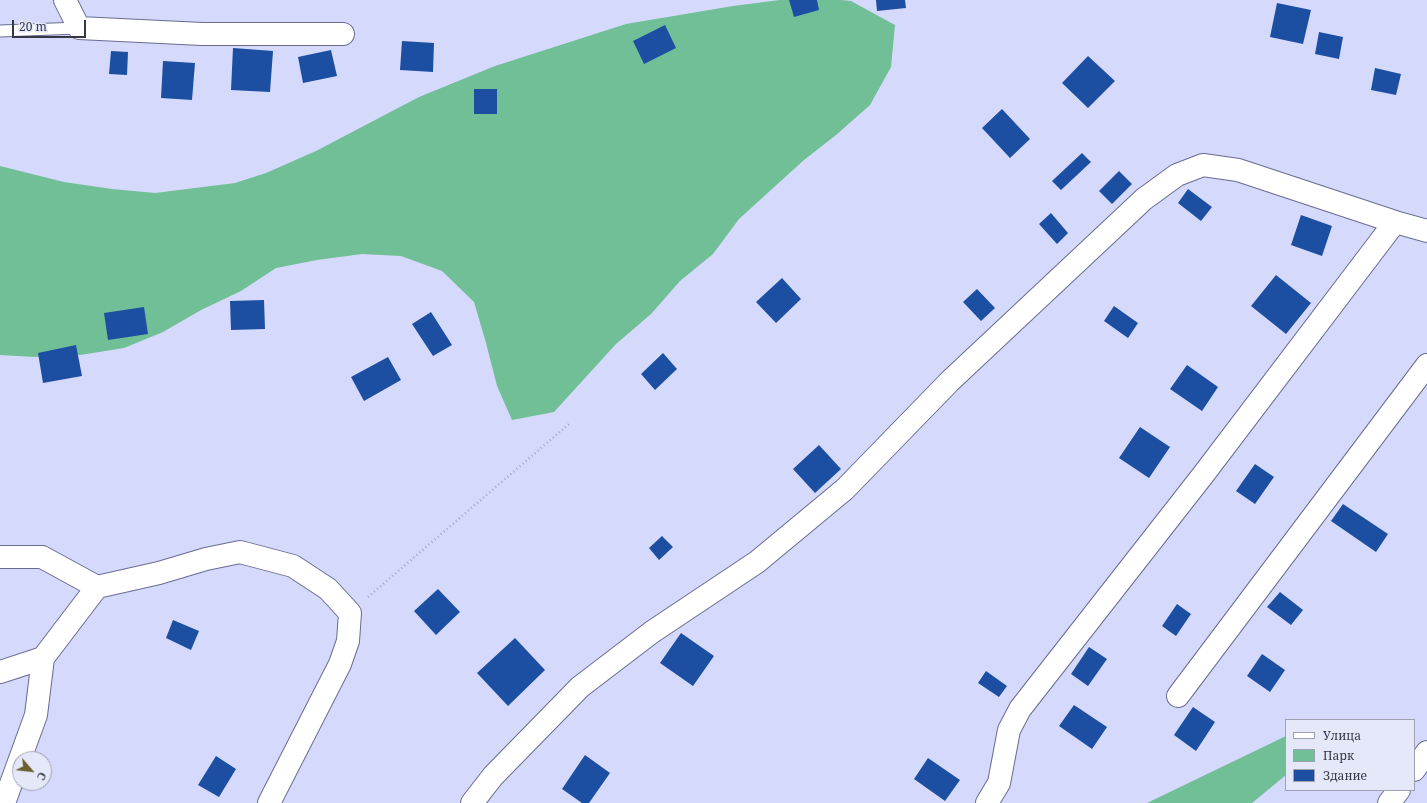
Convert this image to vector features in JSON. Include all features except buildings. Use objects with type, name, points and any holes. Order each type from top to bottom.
[{"type":"street","points":[[65,0],[79,28],[202,34],[343,34]]},
{"type":"street","points":[[472,803],[494,776],[580,687],[652,632],[757,562],[845,489],[950,381],[1144,199],[1177,174],[1203,165],[1238,170],[1395,222],[1427,231]]},
{"type":"street","points":[[987,803],[999,783],[1009,730],[1020,709],[1203,475],[1395,222]]},
{"type":"street","points":[[1178,696],[1427,365]]},
{"type":"street","points":[[23,751],[36,715],[43,658],[96,587],[159,573],[206,559],[240,552],[293,566],[328,589],[350,613],[348,641],[340,664],[269,803]]},
{"type":"street","points":[[0,557],[42,557],[96,587]]},
{"type":"street","points":[[0,672],[43,658]]},
{"type":"street","points":[[1415,769],[1427,752]]},
{"type":"street","points":[[4,803],[12,781]]},
{"type":"street","points":[[1389,803],[1398,791]]},
{"type":"lane","points":[[0,31],[79,28]]},
{"type":"path","points":[[350,613],[569,424]]},
{"type":"green space","points":[[780,0],[851,1],[895,25],[891,67],[870,105],[836,135],[804,160],[739,219],[713,254],[680,281],[651,314],[616,344],[554,412],[512,420],[497,386],[474,302],[442,271],[401,256],[362,254],[317,260],[276,268],[241,291],[201,310],[163,332],[124,348],[80,355],[34,357],[0,355],[0,166],[64,182],[155,193],[235,183],[266,173],[316,151],[419,97],[495,66],[626,24],[733,6]]},
{"type":"green space","points":[[1285,736],[1285,776],[1252,803],[1147,803]]}]
